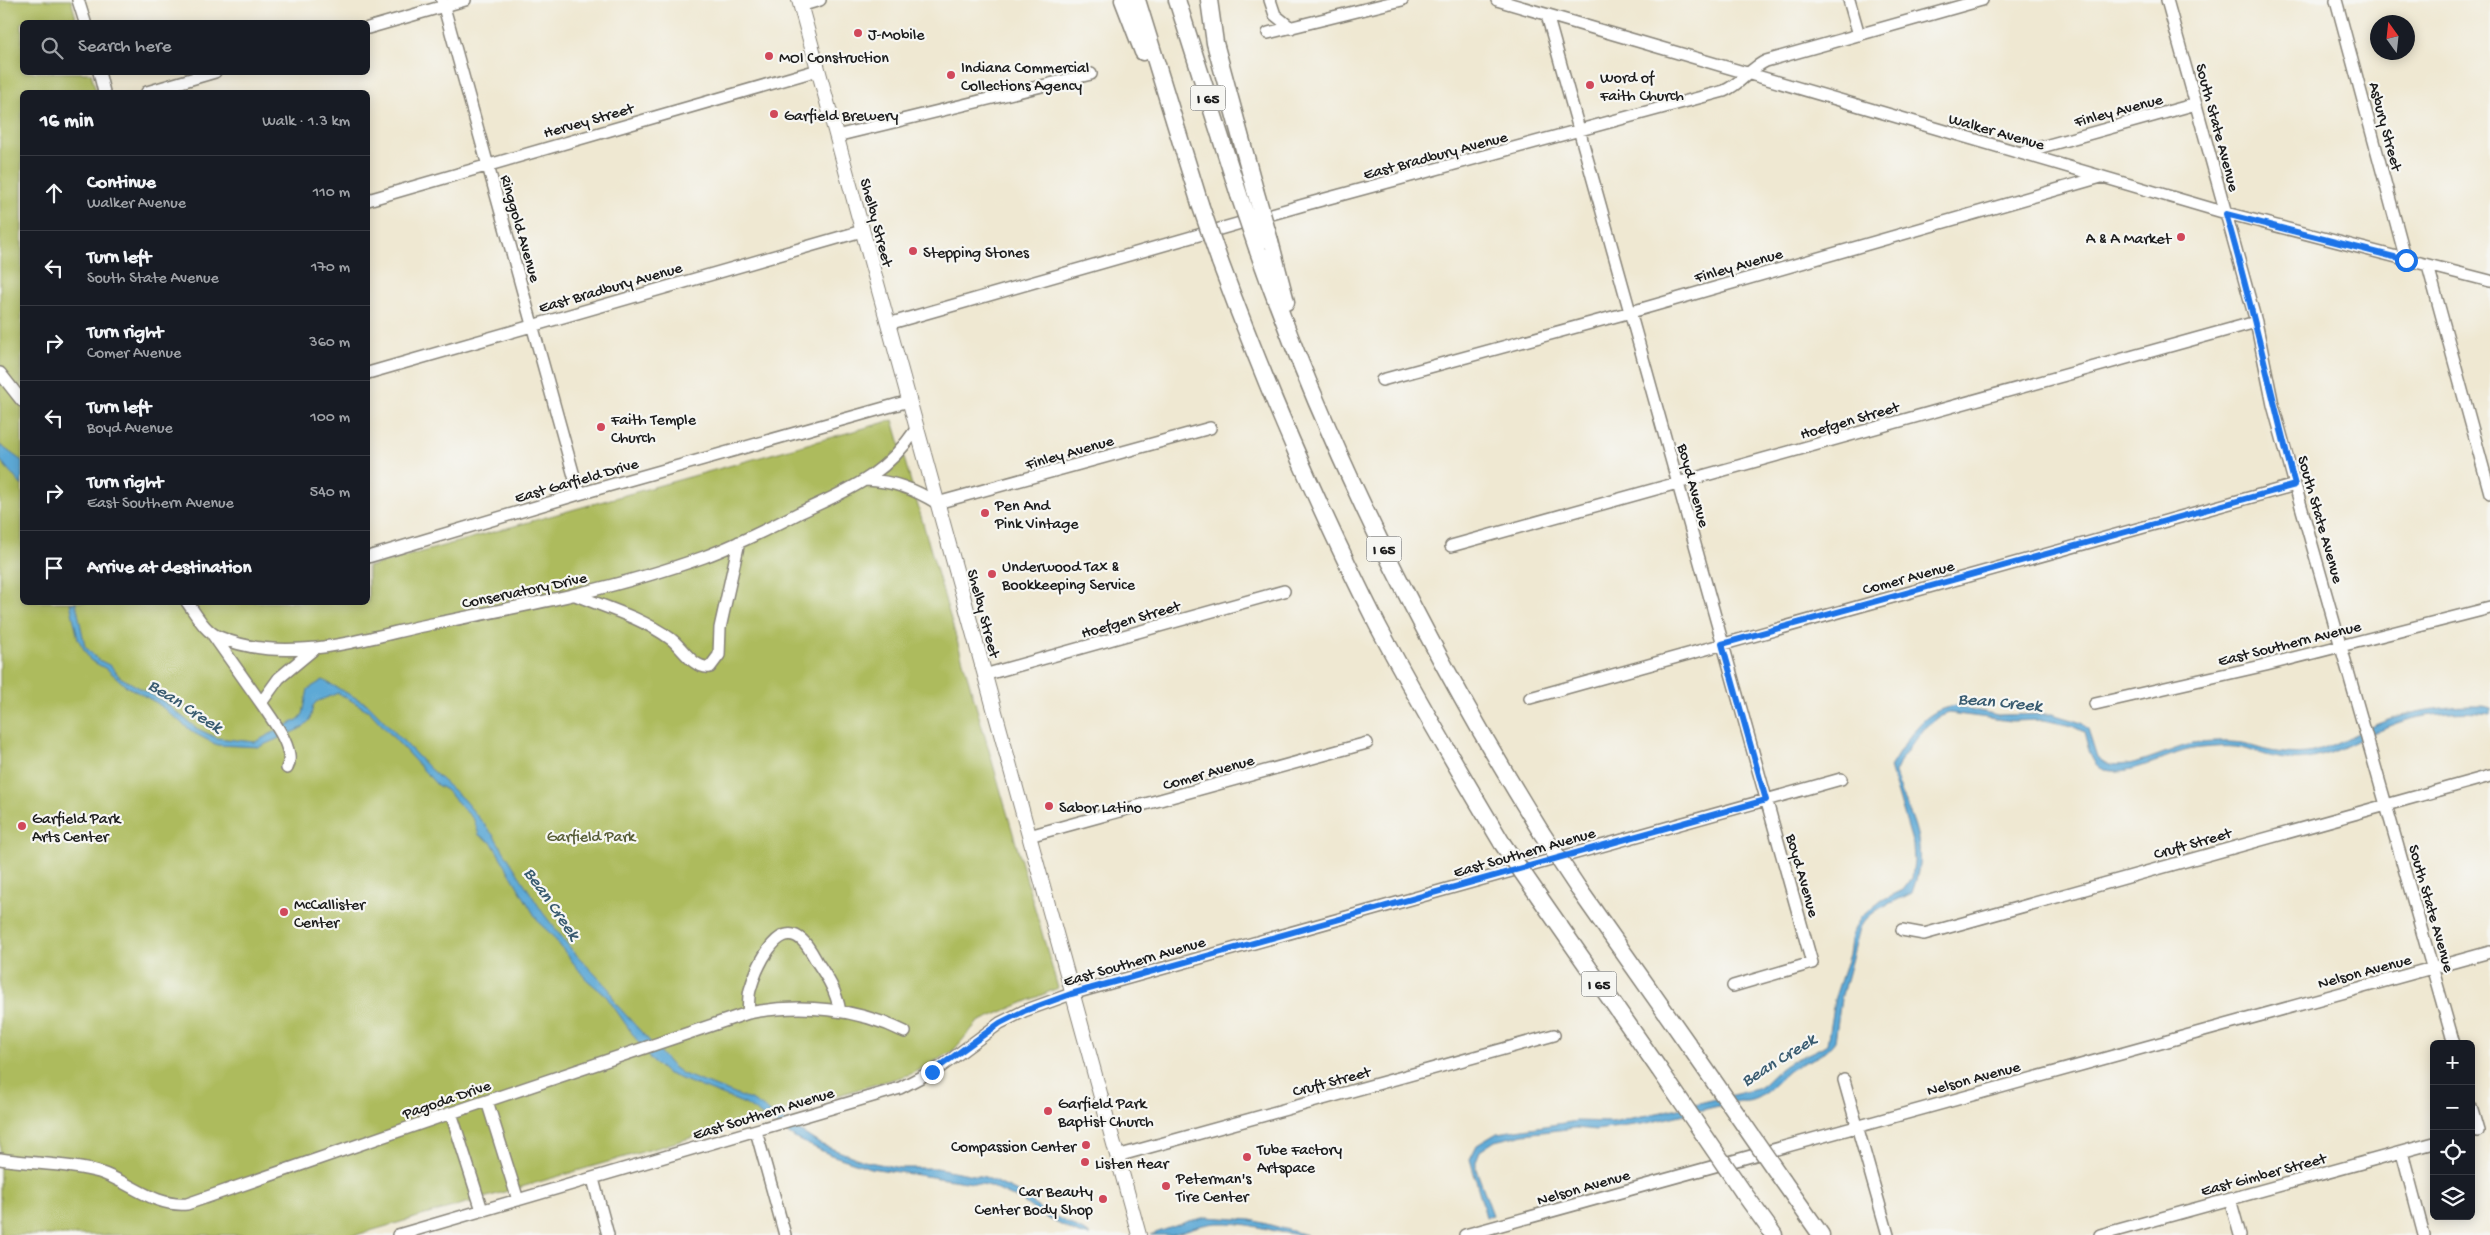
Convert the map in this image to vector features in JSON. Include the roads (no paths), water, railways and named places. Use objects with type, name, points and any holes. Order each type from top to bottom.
[{"type":"highway","points":[[1123,0],[1186,158]]},
{"type":"highway","name":"I 65","points":[[1137,0],[1200,204],[1220,262],[1284,424],[1365,599],[1440,738],[1502,843],[1774,1235]]},
{"type":"highway","name":"I 65","points":[[1177,0],[1239,195],[1264,246],[1310,391],[1351,484],[1444,667],[1541,832],[1578,888],[1821,1235]]},
{"type":"highway","points":[[1209,0],[1215,43],[1255,190],[1264,246]]},
{"type":"main road","name":"Shelby Street","points":[[800,3],[1138,1232]]},
{"type":"street","points":[[78,0],[84,20]]},
{"type":"street","points":[[370,27],[443,3],[465,0]]},
{"type":"street","points":[[800,3],[820,0]]},
{"type":"street","points":[[1270,0],[1275,15],[1291,28]]},
{"type":"street","points":[[1268,33],[1402,0]]},
{"type":"street","name":"Walker Avenue","points":[[1497,0],[2226,214],[2490,281]]},
{"type":"street","points":[[1849,0],[1859,35]]},
{"type":"street","name":"East Bradbury Avenue","points":[[888,324],[1307,204],[1724,91],[1737,86],[1766,61],[1982,0]]},
{"type":"street","name":"South State Avenue","points":[[2167,0],[2256,322],[2273,405],[2453,1040]]},
{"type":"street","name":"Asbury Street","points":[[2336,0],[2406,260]]},
{"type":"street","name":"Ringgold Avenue","points":[[443,3],[579,494]]},
{"type":"street","name":"Boyd Avenue","points":[[1547,15],[1812,963],[1733,986]]},
{"type":"street","name":"Hervey Street","points":[[370,199],[818,70]]},
{"type":"street","points":[[836,136],[1091,74]]},
{"type":"street","points":[[100,75],[104,90]]},
{"type":"street","points":[[154,90],[206,75]]},
{"type":"street","name":"Finley Avenue","points":[[2020,153],[2196,104]]},
{"type":"street","name":"Finley Avenue","points":[[1382,380],[1630,312],[2102,177]]},
{"type":"street","name":"East Bradbury Avenue","points":[[370,372],[862,231]]},
{"type":"street","points":[[2428,266],[2490,493]]},
{"type":"street","name":"Hoefgen Street","points":[[1451,546],[2256,322]]},
{"type":"street","points":[[0,373],[20,398]]},
{"type":"street","name":"East Garfield Drive","points":[[370,556],[579,494],[909,401]]},
{"type":"street","name":"Conservatory Drive","points":[[212,634],[230,641],[258,647],[314,649],[575,595],[667,569],[739,542],[866,480],[886,466],[902,450],[916,428]]},
{"type":"street","name":"Finley Avenue","points":[[937,503],[1210,428]]},
{"type":"street","points":[[866,480],[884,480],[908,487],[937,503]]},
{"type":"street","name":"Comer Avenue","points":[[1530,698],[2295,485]]},
{"type":"street","points":[[575,595],[638,619],[669,638],[696,664],[703,668],[710,667],[719,655],[720,628],[739,542]]},
{"type":"street","name":"Hoefgen Street","points":[[984,675],[1284,591]]},
{"type":"street","points":[[189,605],[269,715],[288,747],[291,758],[288,768]]},
{"type":"street","name":"East Southern Avenue","points":[[2095,704],[2342,646],[2490,608]]},
{"type":"street","points":[[261,703],[279,678],[314,649]]},
{"type":"street","name":"Comer Avenue","points":[[1029,836],[1367,743]]},
{"type":"street","name":"Cruft Street","points":[[1902,930],[1924,934],[2490,776]]},
{"type":"street","name":"East Southern Avenue","points":[[398,1235],[431,1230],[482,1210],[767,1128],[914,1082],[942,1066],[1000,1023],[1024,1011],[1071,994],[1841,779]]},
{"type":"street","points":[[748,1013],[750,990],[770,946],[776,939],[788,934],[802,940],[832,983],[837,994],[840,1011]]},
{"type":"street","name":"Nelson Avenue","points":[[1465,1235],[2490,952]]},
{"type":"street","name":"Pagoda Drive","points":[[0,1159],[77,1167],[97,1172],[164,1203],[187,1204],[748,1013],[773,1009],[840,1011],[871,1018],[906,1032]]},
{"type":"street","name":"Cruft Street","points":[[1117,1156],[1554,1035]]},
{"type":"street","points":[[1844,1080],[1888,1235]]},
{"type":"street","points":[[487,1101],[518,1200]]},
{"type":"street","points":[[451,1113],[482,1210]]},
{"type":"street","points":[[2475,1132],[2490,1127]]},
{"type":"street","points":[[756,1131],[785,1235]]},
{"type":"street","name":"East Gimber Street","points":[[2100,1235],[2430,1144]]},
{"type":"street","points":[[2402,1152],[2424,1235]]},
{"type":"street","points":[[592,1178],[608,1235]]},
{"type":"street","points":[[2230,1199],[2240,1235]]},
{"type":"water","points":[[0,445],[20,460],[20,484],[0,460]]},
{"type":"water","name":"Bean Creek","points":[[70,605],[76,605],[85,646],[97,659],[111,666],[120,677],[163,701],[196,728],[217,738],[255,742],[299,719],[303,714],[308,689],[323,680],[369,705],[429,768],[463,799],[494,836],[543,913],[572,950],[609,989],[616,1004],[672,1066],[683,1074],[753,1101],[820,1144],[864,1161],[900,1168],[937,1168],[985,1177],[1020,1193],[1041,1209],[1091,1235],[1079,1234],[1041,1215],[1022,1201],[987,1185],[870,1168],[831,1155],[796,1139],[745,1104],[666,1073],[650,1059],[606,996],[586,979],[550,933],[539,923],[492,843],[479,835],[474,820],[446,790],[437,785],[369,711],[338,693],[316,702],[313,706],[310,720],[302,728],[259,747],[217,745],[194,733],[157,703],[126,686],[108,670],[90,660],[78,639]]},
{"type":"water","name":"Bean Creek","points":[[1956,706],[1998,715],[2052,714],[2082,723],[2088,729],[2097,757],[2106,763],[2118,765],[2130,764],[2193,744],[2205,743],[2238,742],[2272,751],[2306,753],[2329,747],[2388,720],[2414,713],[2442,708],[2483,706],[2490,708],[2490,714],[2452,713],[2413,718],[2379,730],[2333,752],[2313,758],[2296,760],[2279,758],[2235,747],[2212,747],[2177,753],[2140,767],[2116,771],[2105,770],[2096,764],[2090,754],[2084,732],[2072,726],[2044,720],[2011,721],[1949,713],[1939,717],[1924,729],[1902,758],[1895,773],[1912,818],[1919,845],[1917,875],[1912,893],[1876,911],[1860,928],[1841,999],[1835,1041],[1830,1047],[1819,1056],[1789,1071],[1761,1096],[1748,1101],[1740,1101],[1643,1124],[1596,1130],[1576,1128],[1524,1134],[1495,1141],[1480,1151],[1476,1161],[1476,1169],[1493,1215],[1486,1217],[1470,1159],[1477,1145],[1497,1133],[1577,1121],[1612,1122],[1757,1089],[1775,1073],[1796,1059],[1827,1044],[1834,1000],[1849,954],[1852,934],[1857,924],[1861,917],[1882,900],[1903,890],[1912,878],[1913,845],[1890,767],[1909,737],[1924,720],[1944,708]]},
{"type":"water","points":[[1207,1217],[1252,1220],[1307,1235],[1247,1225],[1218,1223],[1203,1225],[1170,1235],[1150,1235],[1189,1221]]},
{"type":"place","name":"J-Mobile","points":[[858,33]]},
{"type":"place","name":"MOI Construction","points":[[769,56]]},
{"type":"place","name":"Indiana Commercial Collections Agency","points":[[951,75]]},
{"type":"place","name":"Word of Faith Church","points":[[1590,85]]},
{"type":"place","name":"Garfield Brewery","points":[[774,114]]},
{"type":"place","name":"A & A Market","points":[[2181,237]]},
{"type":"place","name":"Stepping Stones","points":[[913,251]]},
{"type":"place","name":"Faith Temple Church","points":[[601,427]]},
{"type":"place","name":"Pen And Pink Vintage","points":[[985,513]]},
{"type":"place","name":"Underwood Tax & Bookkeeping Service","points":[[992,574]]},
{"type":"place","name":"Sabor Latino","points":[[1049,806]]},
{"type":"place","name":"Garfield Park Arts Center","points":[[22,826]]},
{"type":"place","name":"McCallister Center","points":[[284,912]]},
{"type":"place","name":"Garfield Park Baptist Church","points":[[1048,1111]]},
{"type":"place","name":"Compassion Center","points":[[1086,1145]]},
{"type":"place","name":"Tube Factory Artspace","points":[[1247,1157]]},
{"type":"place","name":"Listen Hear","points":[[1085,1162]]},
{"type":"place","name":"Peterman's Tire Center","points":[[1166,1186]]},
{"type":"place","name":"Car Beauty Center Body Shop","points":[[1103,1199]]},
{"type":"park label","name":"Garfield Park","points":[[591,835]]}]
